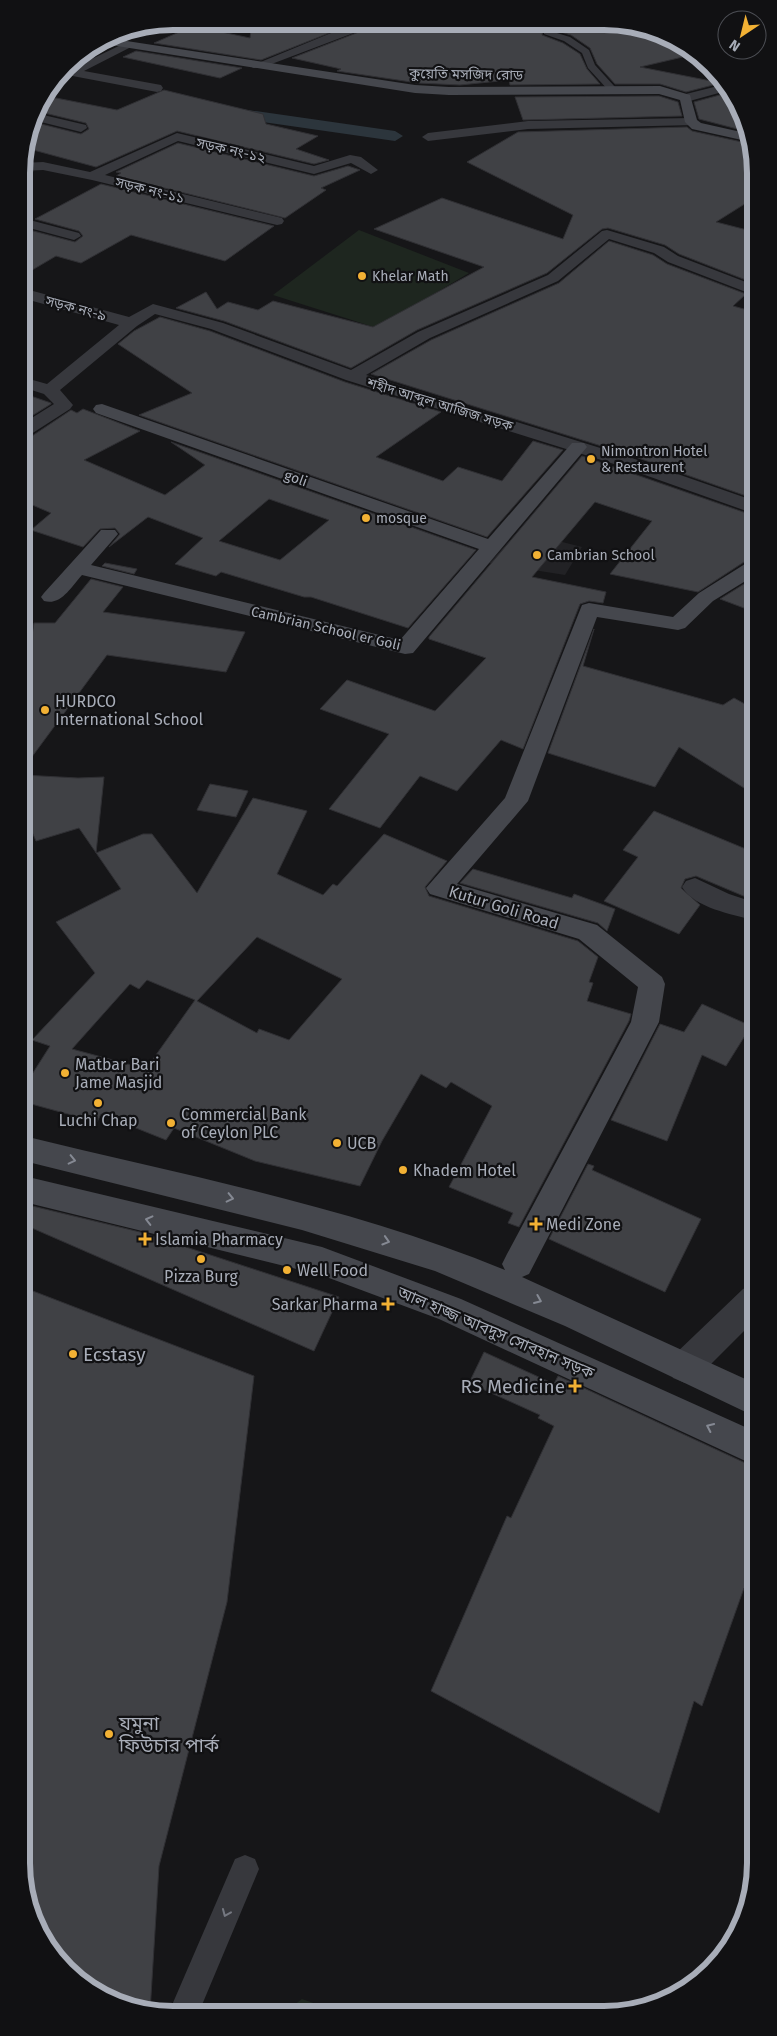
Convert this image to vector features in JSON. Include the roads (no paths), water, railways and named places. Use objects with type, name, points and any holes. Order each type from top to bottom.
[{"type":"street","points":[[257,66],[350,30]]},
{"type":"street","name":"কুয়েতি মসজিদ রোড","points":[[114,43],[378,84],[441,91],[660,90],[686,98]]},
{"type":"street","points":[[77,67],[127,46]]},
{"type":"street","points":[[72,72],[157,88]]},
{"type":"street","points":[[691,122],[686,98],[719,89]]},
{"type":"street","points":[[42,118],[82,128]]},
{"type":"street","points":[[428,137],[528,125],[691,122],[697,126],[742,136]]},
{"type":"street","name":"সড়ক নং-১২","points":[[92,176],[177,137],[314,170],[350,159],[356,160],[371,170]]},
{"type":"street","name":"সড়ক নং-১১","points":[[30,167],[42,166],[92,176],[277,221]]},
{"type":"street","points":[[30,224],[74,236]]},
{"type":"street","points":[[352,376],[424,335],[553,278],[607,234],[659,250],[673,259],[747,287]]},
{"type":"street","name":"সড়ক নং-৯","points":[[30,295],[131,323]]},
{"type":"street","name":"শহীদ আব্দুল আজিজ সড়ক","points":[[50,390],[131,323],[153,309],[217,326],[352,376],[578,447],[747,504]]},
{"type":"street","points":[[30,384],[50,390],[64,405],[30,427]]},
{"type":"street","name":"goli","points":[[102,409],[491,548]]},
{"type":"street","name":"Cambrian School er Goli","points":[[108,534],[82,562],[51,598],[77,568],[405,648],[578,447]]},
{"type":"street","name":"Kutur Goli Road","points":[[518,1264],[645,1022],[652,984],[588,932],[439,888],[516,801],[589,609],[678,624],[706,596],[747,571]]},
{"type":"street","points":[[694,887],[720,900],[747,909]]},
{"type":"street","points":[[30,1149],[294,1213],[394,1243],[456,1265],[747,1397]]},
{"type":"street","name":"আল হাজ্জ আবদুস সোবহান সড়ক","points":[[30,1190],[322,1261],[450,1309],[747,1445]]},
{"type":"street","points":[[685,1367],[747,1306]]},
{"type":"lane","points":[[547,32],[567,39],[586,52],[591,66],[612,89]]},
{"type":"lane","points":[[187,2006],[245,1868]]},
{"type":"waterway","points":[[219,114],[227,112],[395,136]]},
{"type":"place","name":"Khelar Math","points":[[362,276]]},
{"type":"place","name":"Nimontron Hotel & Restaurent","points":[[591,459]]},
{"type":"place","name":"mosque","points":[[366,518]]},
{"type":"place","name":"Cambrian School","points":[[537,555]]},
{"type":"place","name":"HURDCO International School","points":[[45,710]]},
{"type":"place","name":"Matbar Bari Jame Masjid","points":[[65,1073]]},
{"type":"place","name":"Luchi Chap","points":[[98,1103]]},
{"type":"place","name":"Commercial Bank of Ceylon PLC","points":[[171,1123]]},
{"type":"place","name":"UCB","points":[[337,1143]]},
{"type":"place","name":"Khadem Hotel","points":[[403,1170]]},
{"type":"place","name":"Medi Zone","points":[[536,1224]]},
{"type":"place","name":"Islamia Pharmacy","points":[[145,1239]]},
{"type":"place","name":"Pizza Burg","points":[[201,1259]]},
{"type":"place","name":"Well Food","points":[[287,1270]]},
{"type":"place","name":"Sarkar Pharma","points":[[388,1304]]},
{"type":"place","name":"Ecstasy","points":[[73,1354]]},
{"type":"place","name":"RS Medicine","points":[[575,1386]]},
{"type":"place","name":"যমুনা ফিউচার পার্ক","points":[[109,1734]]}]
